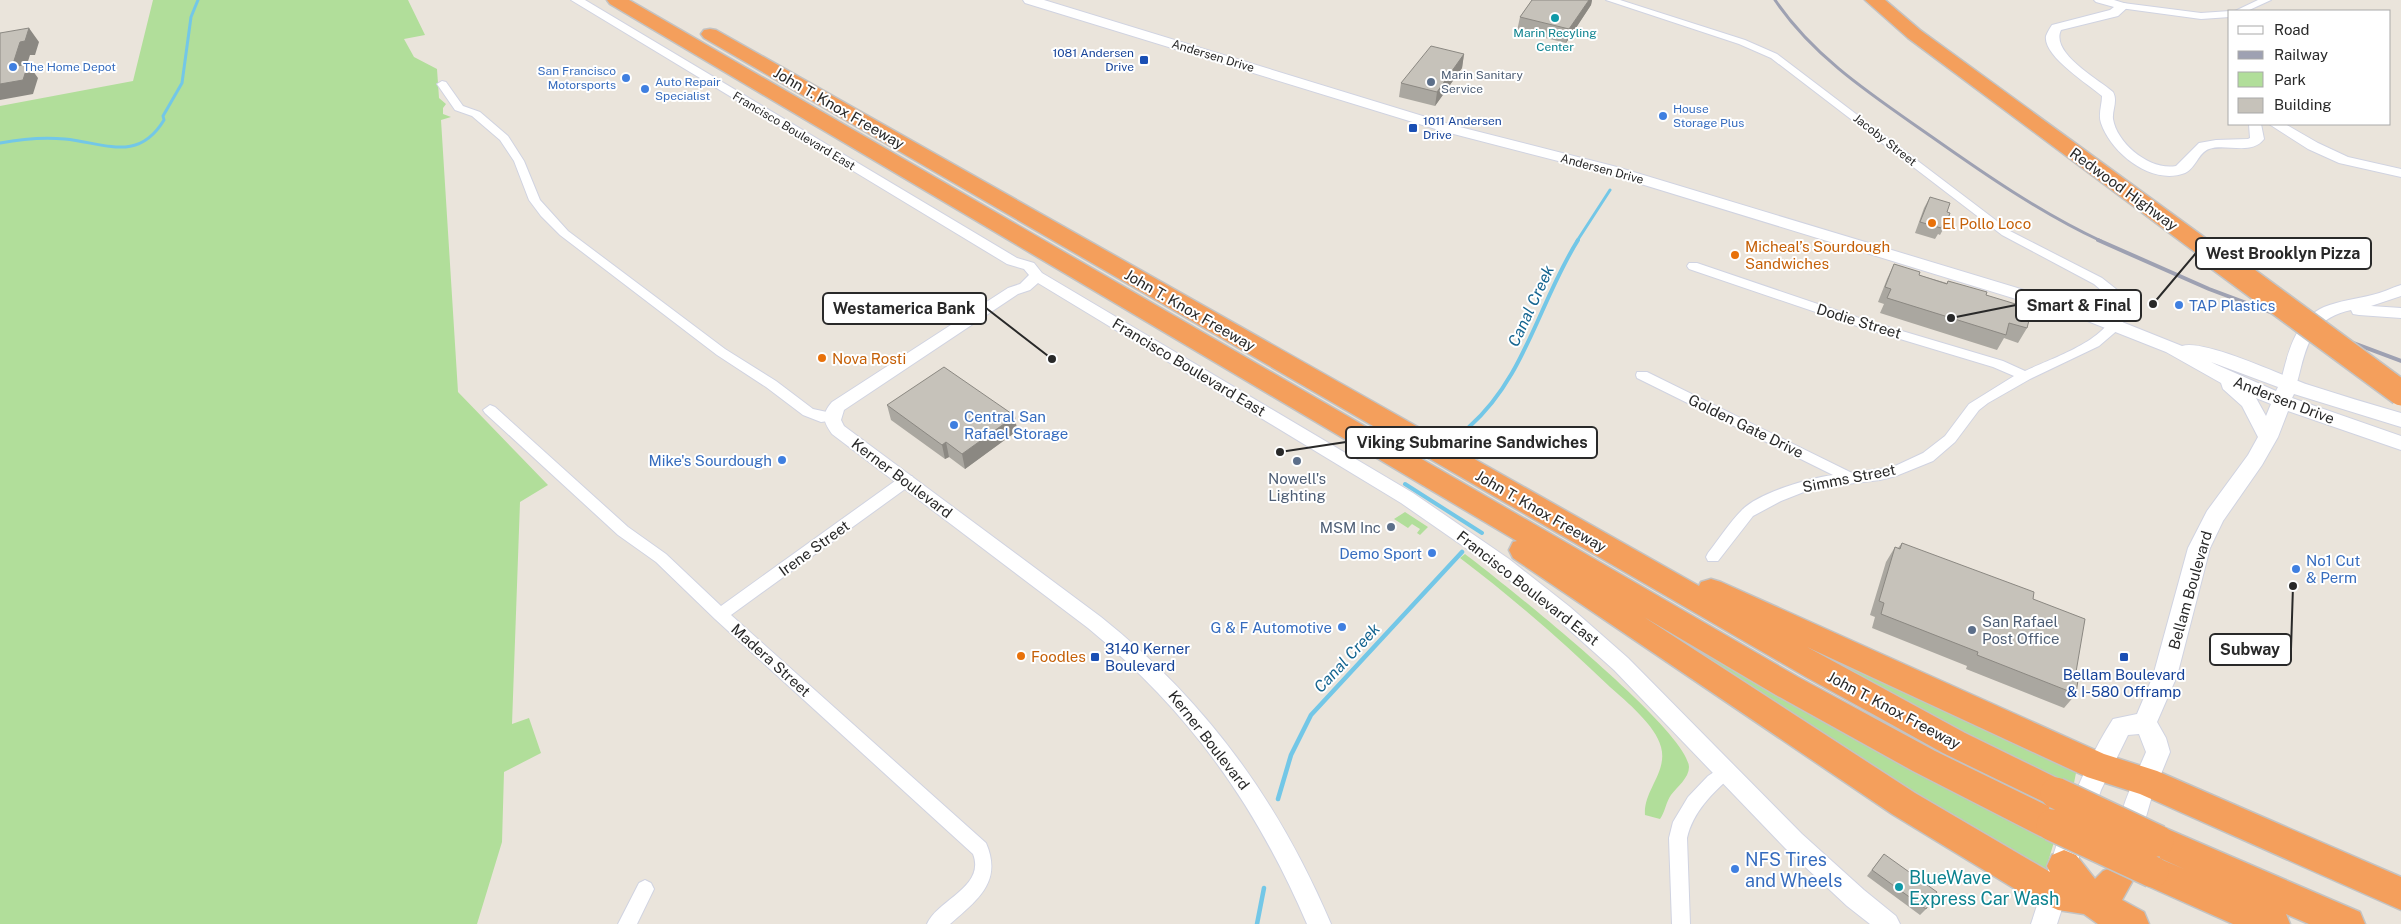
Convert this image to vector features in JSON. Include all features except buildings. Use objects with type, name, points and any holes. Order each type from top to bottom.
[{"type":"highway","name":"John T. Knox Freeway","points":[[616,0],[1354,432]]},
{"type":"highway","name":"John T. Knox Freeway","points":[[651,0],[1859,692],[1954,743],[2056,793],[2155,856],[2348,924]]},
{"type":"highway","name":"Redwood Highway","points":[[1874,0],[1914,34],[2221,251],[2401,371]]},
{"type":"highway","name":"Redwood Highway","points":[[1895,0],[1938,36],[2221,251],[2401,393]]},
{"type":"highway","points":[[1354,432],[1811,700],[1924,761],[2052,825],[2155,856],[2273,924]]},
{"type":"highway","points":[[1354,432],[1638,629],[1956,838],[2060,879],[2072,897],[2109,908]]},
{"type":"highway","points":[[1476,474],[1722,595],[2098,767],[2146,781],[2399,893]]},
{"type":"main road","name":"Andersen Drive","points":[[1030,0],[1458,131],[1623,174],[2116,325],[2172,348],[2210,370],[2286,393],[2401,420]]},
{"type":"main road","name":"Andersen Drive","points":[[2172,348],[2210,355],[2286,393],[2401,443]]},
{"type":"main road","points":[[2210,370],[2237,390],[2249,402],[2260,418],[2268,437]]},
{"type":"main road","name":"Bellam Boulevard","points":[[2145,723],[2165,676],[2203,538],[2221,504],[2256,460],[2268,437],[2286,393]]},
{"type":"main road","points":[[2044,924],[2088,790],[2110,742],[2121,726],[2145,723],[2154,738],[2158,752],[2146,781],[2109,908]]},
{"type":"street","name":"Francisco Boulevard East","points":[[577,0],[1012,261],[1028,266],[1037,276],[1407,498],[1463,535],[1534,588],[1598,642],[1650,691],[1812,858],[1888,924]]},
{"type":"street","name":"Jacoby Street","points":[[1611,0],[1742,42],[1784,63],[2006,233],[2111,290],[2117,296],[2122,308],[2116,325]]},
{"type":"street","points":[[2100,0],[2123,6],[2201,16],[2228,14]]},
{"type":"street","points":[[2242,10],[2266,0]]},
{"type":"street","points":[[2123,6],[2114,13],[2056,28],[2051,35],[2051,41],[2063,58],[2108,95],[2106,118],[2109,127],[2121,144],[2140,162],[2166,171],[2182,170],[2192,155],[2204,146],[2253,142],[2256,140],[2254,125]]},
{"type":"street","points":[[442,84],[449,95],[456,101],[458,108],[480,117],[497,130],[508,143],[520,161],[535,200],[545,214],[564,233],[721,352],[771,384],[808,412],[821,417],[831,416],[838,406],[1016,284]]},
{"type":"street","points":[[2278,125],[2313,146],[2344,160],[2401,173]]},
{"type":"street","points":[[1012,261],[1016,267],[1016,284]]},
{"type":"street","name":"Dodie Street","points":[[1693,266],[1861,323],[1998,364],[2026,376]]},
{"type":"street","points":[[1016,284],[1025,287],[1037,276]]},
{"type":"street","points":[[2286,393],[2298,354],[2311,325],[2326,313],[2377,299],[2401,290]]},
{"type":"street","points":[[2377,299],[2401,312]]},
{"type":"street","points":[[2334,310],[2401,312]]},
{"type":"street","name":"Simms Street","points":[[1713,557],[1748,512],[1795,488],[1896,471],[1928,457],[1950,439],[1974,407],[2026,376],[2095,342],[2116,325]]},
{"type":"street","name":"Golden Gate Drive","points":[[1642,375],[1850,478]]},
{"type":"street","name":"Madera Street","points":[[490,410],[623,531],[661,558],[720,615],[980,849],[984,856],[985,864],[982,878],[936,924]]},
{"type":"street","name":"Kerner Boulevard","points":[[831,416],[838,430],[1106,630],[1172,692],[1225,755],[1262,811],[1290,860],[1320,924]]},
{"type":"street","name":"Irene Street","points":[[720,615],[906,480]]},
{"type":"street","points":[[1681,924],[1678,838],[1682,822],[1694,803],[1726,771]]},
{"type":"street","points":[[626,924],[645,889]]},
{"type":"green space","points":[[153,0],[408,0],[425,35],[404,39],[414,57],[437,69],[439,98],[446,104],[443,108],[443,114],[451,117],[441,120],[458,392],[548,485],[520,502],[512,724],[529,718],[541,753],[504,772],[502,842],[477,924],[0,924],[0,106],[133,81]]},
{"type":"green space","points":[[1405,512],[1428,527],[1420,535],[1417,533],[1420,529],[1412,524],[1408,528],[1394,519]]},
{"type":"green space","points":[[1465,554],[1552,624],[1627,690],[1680,748],[1689,767],[1688,771],[1685,779],[1669,798],[1660,819],[1645,815],[1645,806],[1661,765],[1662,756],[1658,739],[1647,722],[1518,604],[1460,558]]},
{"type":"green space","points":[[1645,616],[2054,842],[2044,875],[1639,623]]},
{"type":"green space","points":[[1761,624],[2078,763],[2073,788],[1992,751]]},
{"type":"waterway","points":[[0,143],[16,140],[57,138],[120,147],[132,146],[143,142],[154,133],[164,120],[163,116],[182,83],[191,17],[198,0]]},
{"type":"waterway","name":"Canal Creek","points":[[1577,241],[1610,190]]},
{"type":"waterway","name":"Canal Creek","points":[[1469,427],[1488,407],[1518,363],[1552,288],[1578,240]]},
{"type":"waterway","name":"Canal Creek","points":[[1405,484],[1482,533]]},
{"type":"waterway","name":"Canal Creek","points":[[1278,799],[1291,755],[1311,715],[1462,552]]},
{"type":"waterway","name":"Canal Creek","points":[[1257,924],[1264,888]]},
{"type":"railway","points":[[1775,0],[1808,41],[1868,92],[2014,193],[2101,241]]},
{"type":"railway","points":[[2098,240],[2209,289],[2401,361]]},
{"type":"place","name":"Marin Recyling Center","points":[[1555,18]]},
{"type":"place","name":"1081 Andersen Drive","points":[[1144,60]]},
{"type":"place","name":"The Home Depot","points":[[13,67]]},
{"type":"place","name":"San Francisco Motorsports","points":[[626,78]]},
{"type":"place","name":"Marin Sanitary Service","points":[[1431,82]]},
{"type":"place","name":"Auto Repair Specialist","points":[[645,89]]},
{"type":"place","name":"House Storage Plus","points":[[1663,116]]},
{"type":"place","name":"1011 Andersen Drive","points":[[1413,128]]},
{"type":"place","name":"El Pollo Loco","points":[[1932,223]]},
{"type":"place","name":"Micheal’s Sourdough Sandwiches","points":[[1735,255]]},
{"type":"place","name":"West Brooklyn Pizza","points":[[2153,304]]},
{"type":"place","name":"TAP Plastics","points":[[2179,305]]},
{"type":"place","name":"Smart & Final","points":[[1951,318]]},
{"type":"place","name":"Nova Rosti","points":[[822,358]]},
{"type":"place","name":"Westamerica Bank","points":[[1052,359]]},
{"type":"place","name":"Central San Rafael Storage","points":[[954,425]]},
{"type":"place","name":"Viking Submarine Sandwiches","points":[[1280,452]]},
{"type":"place","name":"Mike's Sourdough","points":[[782,460]]},
{"type":"place","name":"Nowell's Lighting","points":[[1297,461]]},
{"type":"place","name":"MSM Inc","points":[[1391,527]]},
{"type":"place","name":"Demo Sport","points":[[1432,553]]},
{"type":"place","name":"No1 Cut & Perm","points":[[2296,569]]},
{"type":"place","name":"Subway","points":[[2293,586]]},
{"type":"place","name":"G & F Automotive","points":[[1342,627]]},
{"type":"place","name":"San Rafael Post Office","points":[[1972,630]]},
{"type":"place","name":"Foodles","points":[[1021,656]]},
{"type":"place","name":"3140 Kerner Boulevard","points":[[1095,657]]},
{"type":"place","name":"Bellam Boulevard & I-580 Offramp","points":[[2124,657]]},
{"type":"place","name":"NFS Tires and Wheels","points":[[1735,869]]},
{"type":"place","name":"BlueWave Express Car Wash","points":[[1899,887]]}]
